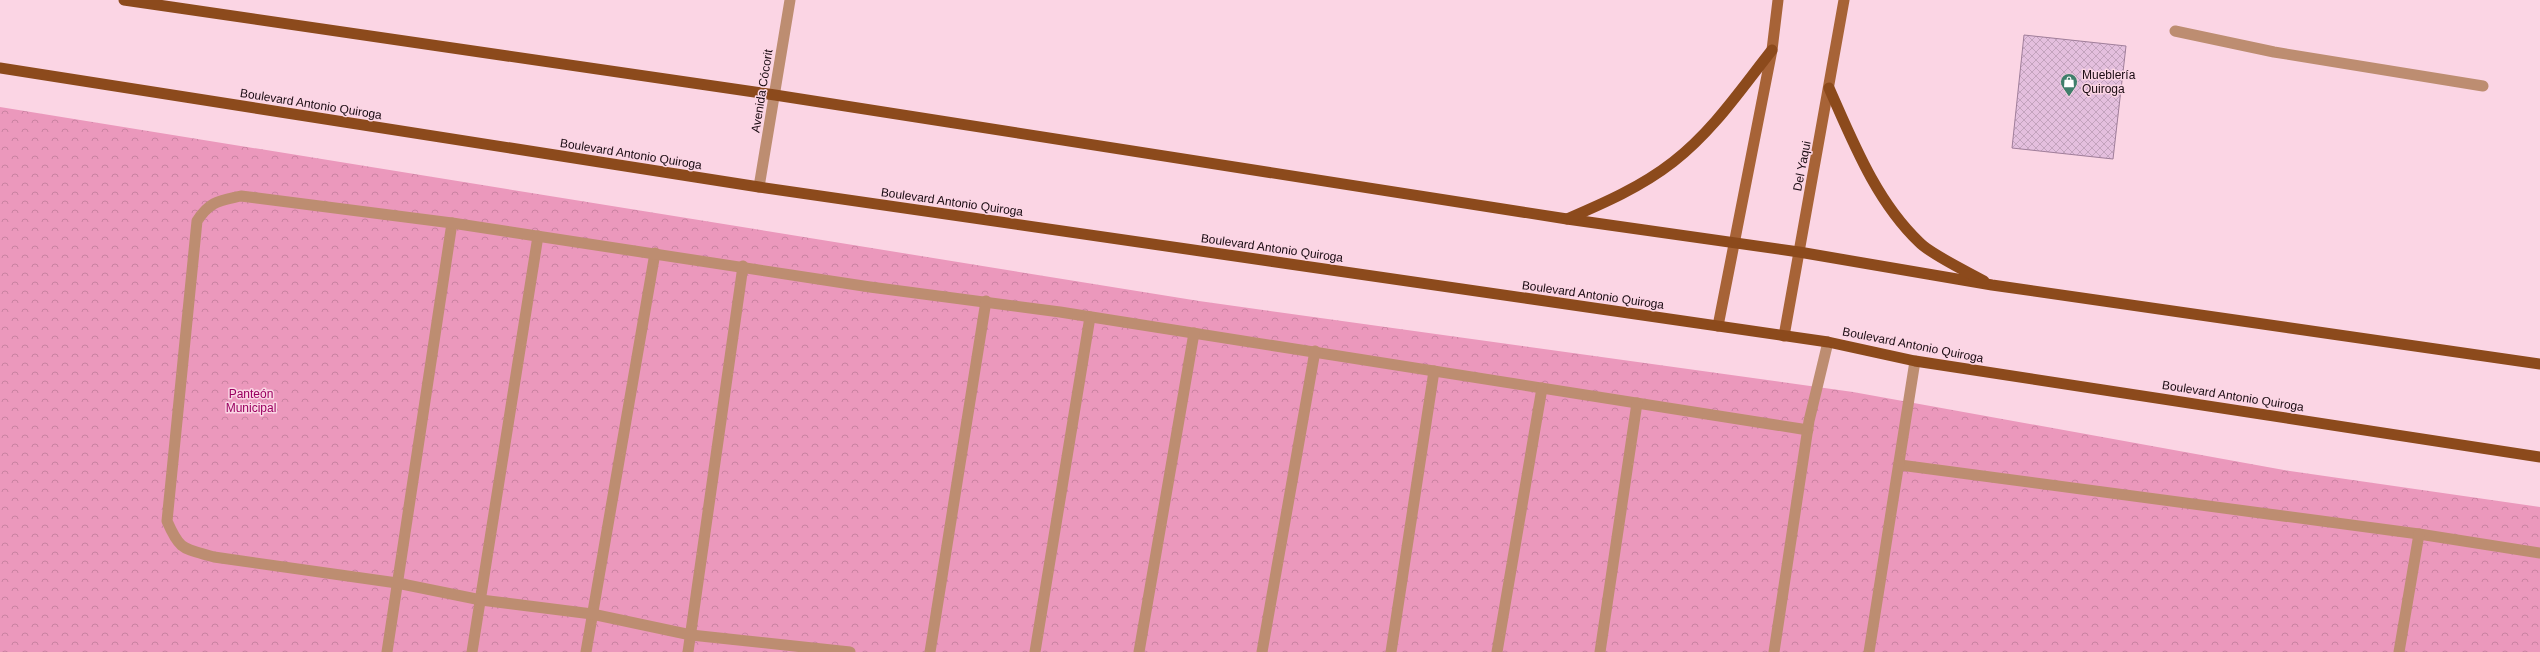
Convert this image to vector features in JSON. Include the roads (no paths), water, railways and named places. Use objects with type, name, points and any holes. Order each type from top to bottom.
[{"type":"main road","points":[[124,0],[774,95],[1566,219],[1799,252],[1992,285],[2540,364]]},
{"type":"main road","points":[[1718,326],[1772,50],[1778,0]]},
{"type":"main road","name":"Del Yaqui","points":[[1784,336],[1844,0]]},
{"type":"main road","points":[[1566,219],[1625,193],[1673,162],[1713,125],[1772,50]]},
{"type":"main road","name":"Boulevard Antonio Quiroga","points":[[0,68],[759,187],[1828,342],[1915,361],[2540,456]]},
{"type":"main road","points":[[1829,88],[1855,146],[1883,198],[1919,243],[1992,285]]},
{"type":"street","name":"Avenida Cócorit","points":[[759,187],[790,0]]},
{"type":"street","points":[[2175,31],[2289,55],[2483,86]]},
{"type":"street","points":[[850,652],[691,635],[592,614],[482,600],[397,583],[214,557],[188,550],[176,543],[166,521],[197,221],[213,202],[241,196],[452,223],[743,266],[870,287],[986,301],[1315,351],[1808,430]]},
{"type":"street","points":[[387,652],[452,223]]},
{"type":"street","points":[[472,652],[482,600],[538,236]]},
{"type":"street","points":[[586,652],[655,253]]},
{"type":"street","points":[[688,652],[743,266]]},
{"type":"street","points":[[930,652],[986,301]]},
{"type":"street","points":[[1035,652],[1090,317]]},
{"type":"street","points":[[1139,652],[1194,333]]},
{"type":"street","points":[[1774,652],[1808,430],[1828,342]]},
{"type":"street","points":[[1262,652],[1315,351]]},
{"type":"street","points":[[1868,652],[1900,465],[1915,361]]},
{"type":"street","points":[[1391,652],[1434,371]]},
{"type":"street","points":[[1497,652],[1542,388]]},
{"type":"street","points":[[1600,652],[1637,403]]},
{"type":"street","points":[[1900,465],[2419,534],[2540,553]]},
{"type":"street","points":[[2399,652],[2419,534]]},
{"type":"place","name":"Mueblería Quiroga","points":[[2069,97]]},
{"type":"park label","name":"Panteón Municipal","points":[[251,401]]}]
